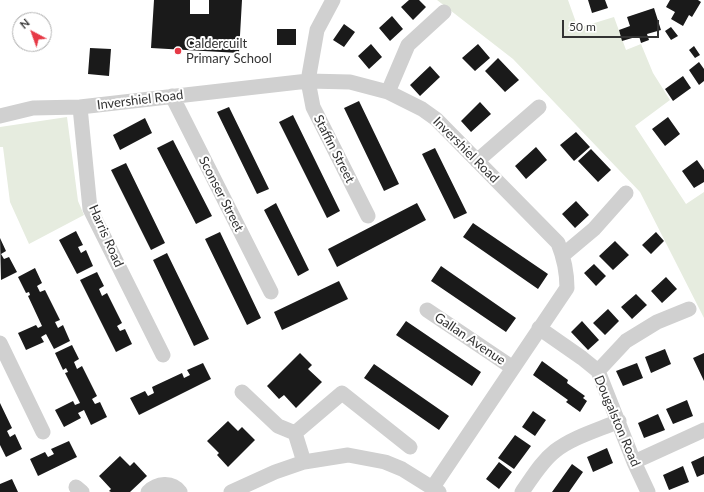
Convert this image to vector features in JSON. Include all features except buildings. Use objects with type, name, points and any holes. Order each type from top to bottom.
[{"type":"street","points":[[308,81],[317,30],[334,0]]},
{"type":"street","points":[[388,92],[408,45],[444,12]]},
{"type":"street","name":"Invershiel Road","points":[[0,116],[33,108],[80,107],[308,81],[350,82],[388,92],[422,109],[436,119],[558,243],[563,255],[567,272],[567,288],[539,328],[436,489]]},
{"type":"street","name":"Staffin Street","points":[[308,81],[313,107],[368,216]]},
{"type":"street","name":"Sconser Street","points":[[172,96],[271,292]]},
{"type":"street","name":"Harris Road","points":[[80,107],[90,209],[163,355]]},
{"type":"street","points":[[477,161],[539,107]]},
{"type":"street","points":[[563,255],[594,229],[626,193]]},
{"type":"street","points":[[598,371],[626,341],[657,322],[690,309]]},
{"type":"street","name":"Gallan Avenue","points":[[427,310],[513,368]]},
{"type":"street","name":"Dougalston Road","points":[[539,328],[598,371],[634,462],[648,492]]},
{"type":"street","points":[[0,343],[43,432]]},
{"type":"street","points":[[242,392],[278,426],[294,433],[304,462]]},
{"type":"street","points":[[294,433],[342,393],[410,447]]},
{"type":"street","points":[[522,492],[544,462],[554,452],[569,443],[619,421]]},
{"type":"street","points":[[634,462],[704,430]]},
{"type":"street","points":[[231,492],[276,472],[304,462],[348,455],[385,462],[402,469],[436,489]]},
{"type":"street","points":[[148,492],[152,487],[166,484],[178,489],[180,492]]},
{"type":"shaded area","points":[[437,0],[568,0],[578,28],[614,17],[626,50],[641,44],[653,73],[670,100],[635,126],[686,204],[704,192],[704,318],[640,192],[513,59]]},
{"type":"shaded area","points":[[67,117],[78,201],[84,215],[29,244],[10,202],[3,147],[0,147],[0,127]]},
{"type":"place","name":"Caldercuilt Primary School","points":[[178,51]]}]
